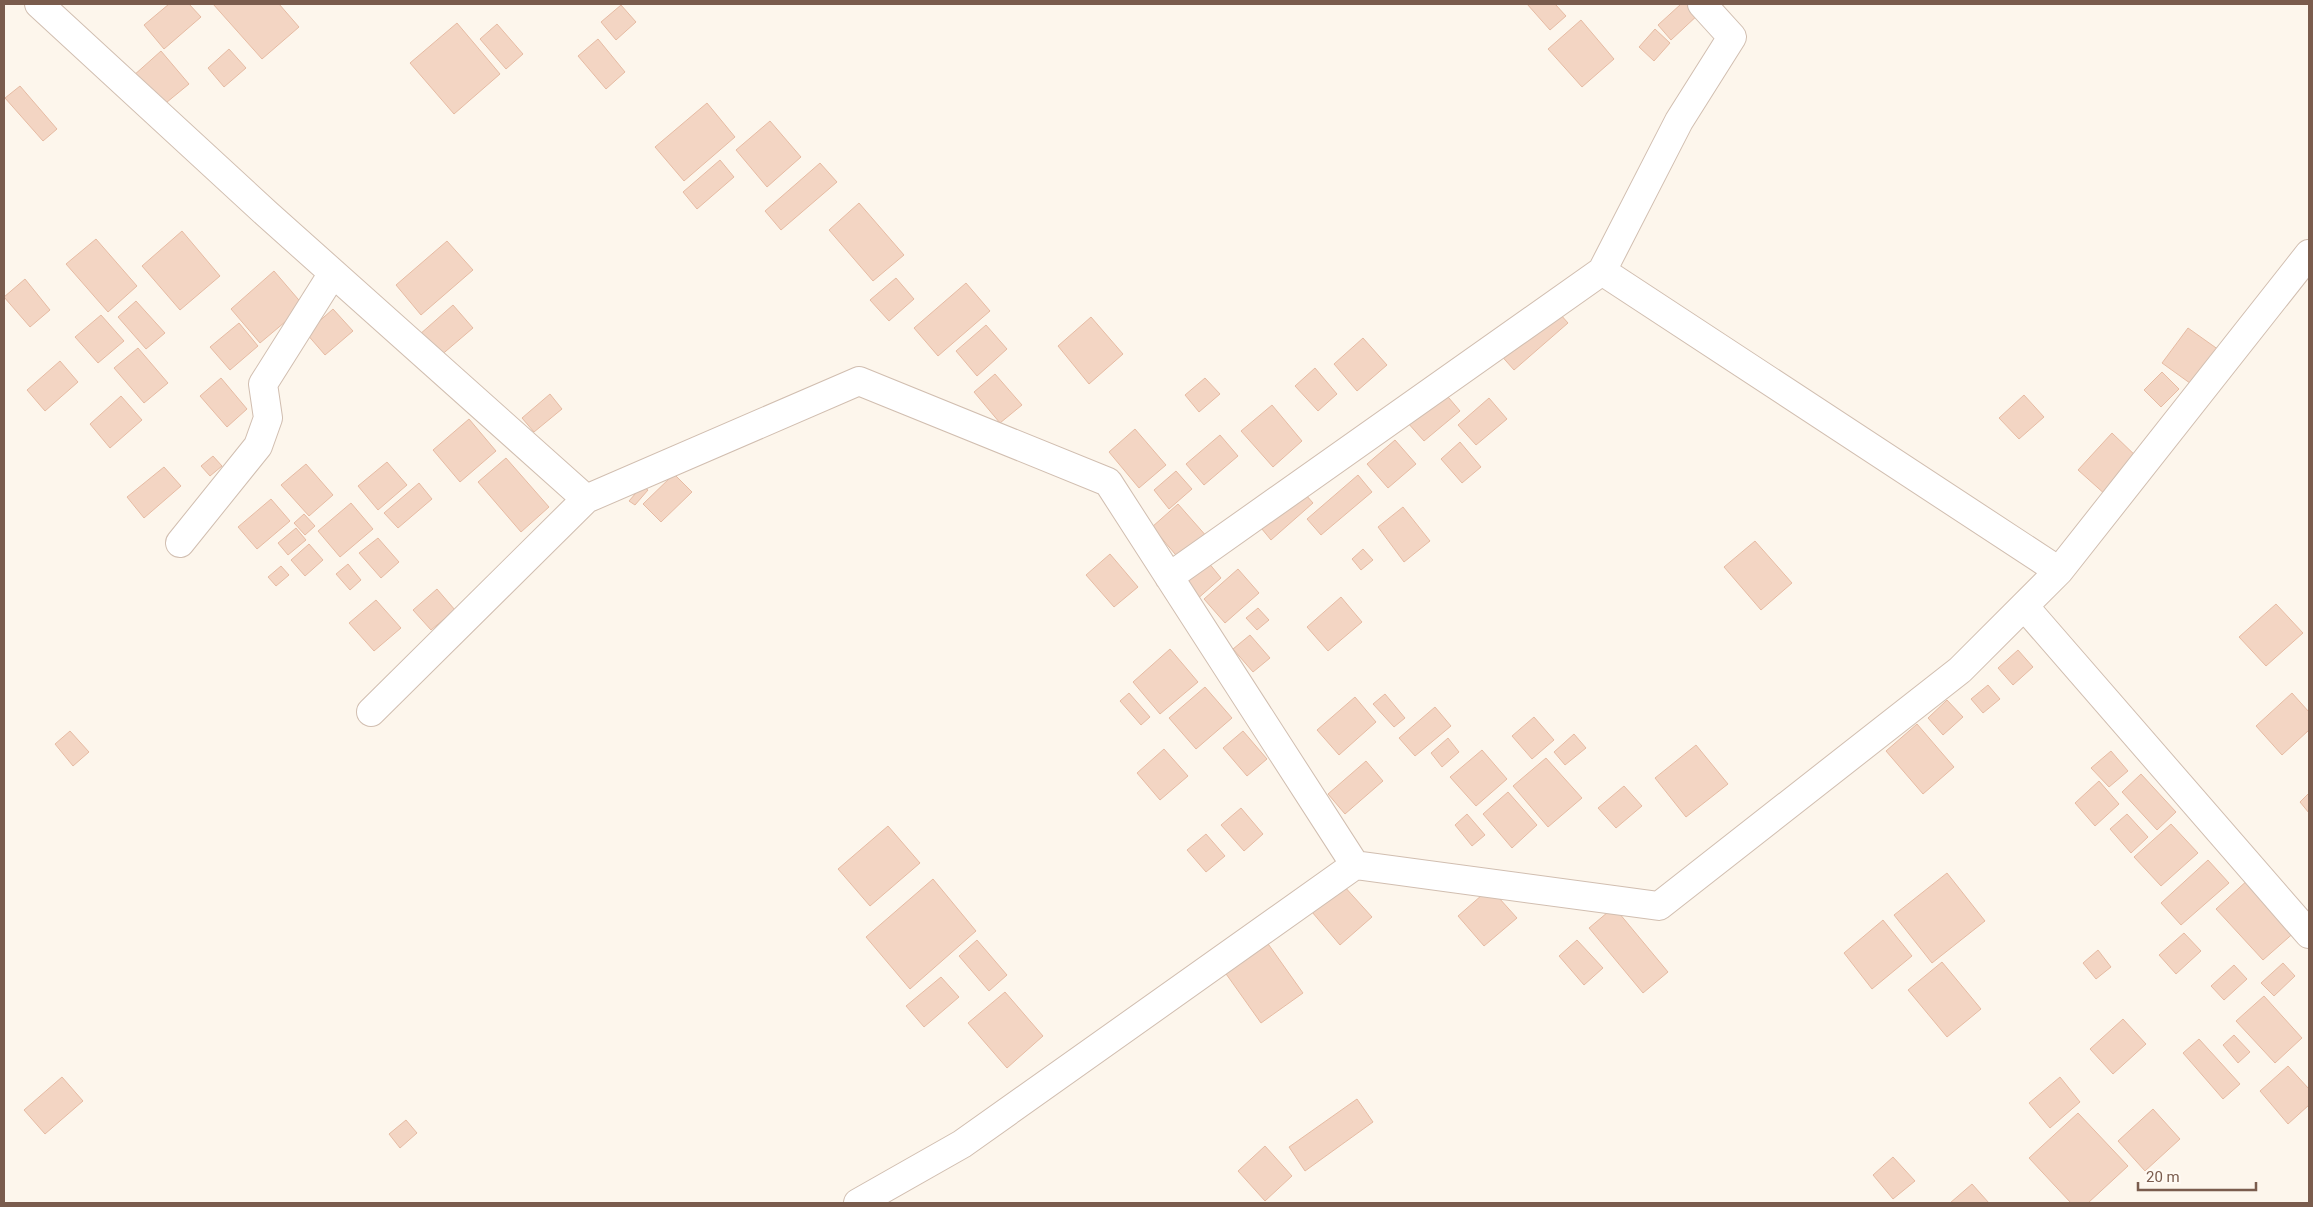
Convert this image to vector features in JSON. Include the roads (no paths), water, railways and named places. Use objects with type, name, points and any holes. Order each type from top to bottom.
[{"type":"street","points":[[40,4],[333,273],[586,499]]},
{"type":"street","points":[[1169,577],[1602,271],[1679,121],[1732,37],[1702,4]]},
{"type":"street","points":[[858,1203],[962,1144],[1355,865],[1659,906],[1960,670],[2059,571],[2309,254]]},
{"type":"street","points":[[1602,271],[2059,571]]},
{"type":"street","points":[[180,544],[258,446],[268,418],[263,384],[333,273]]},
{"type":"street","points":[[371,712],[586,499],[859,381],[1108,482],[1355,865]]},
{"type":"street","points":[[2024,606],[2309,934]]}]
